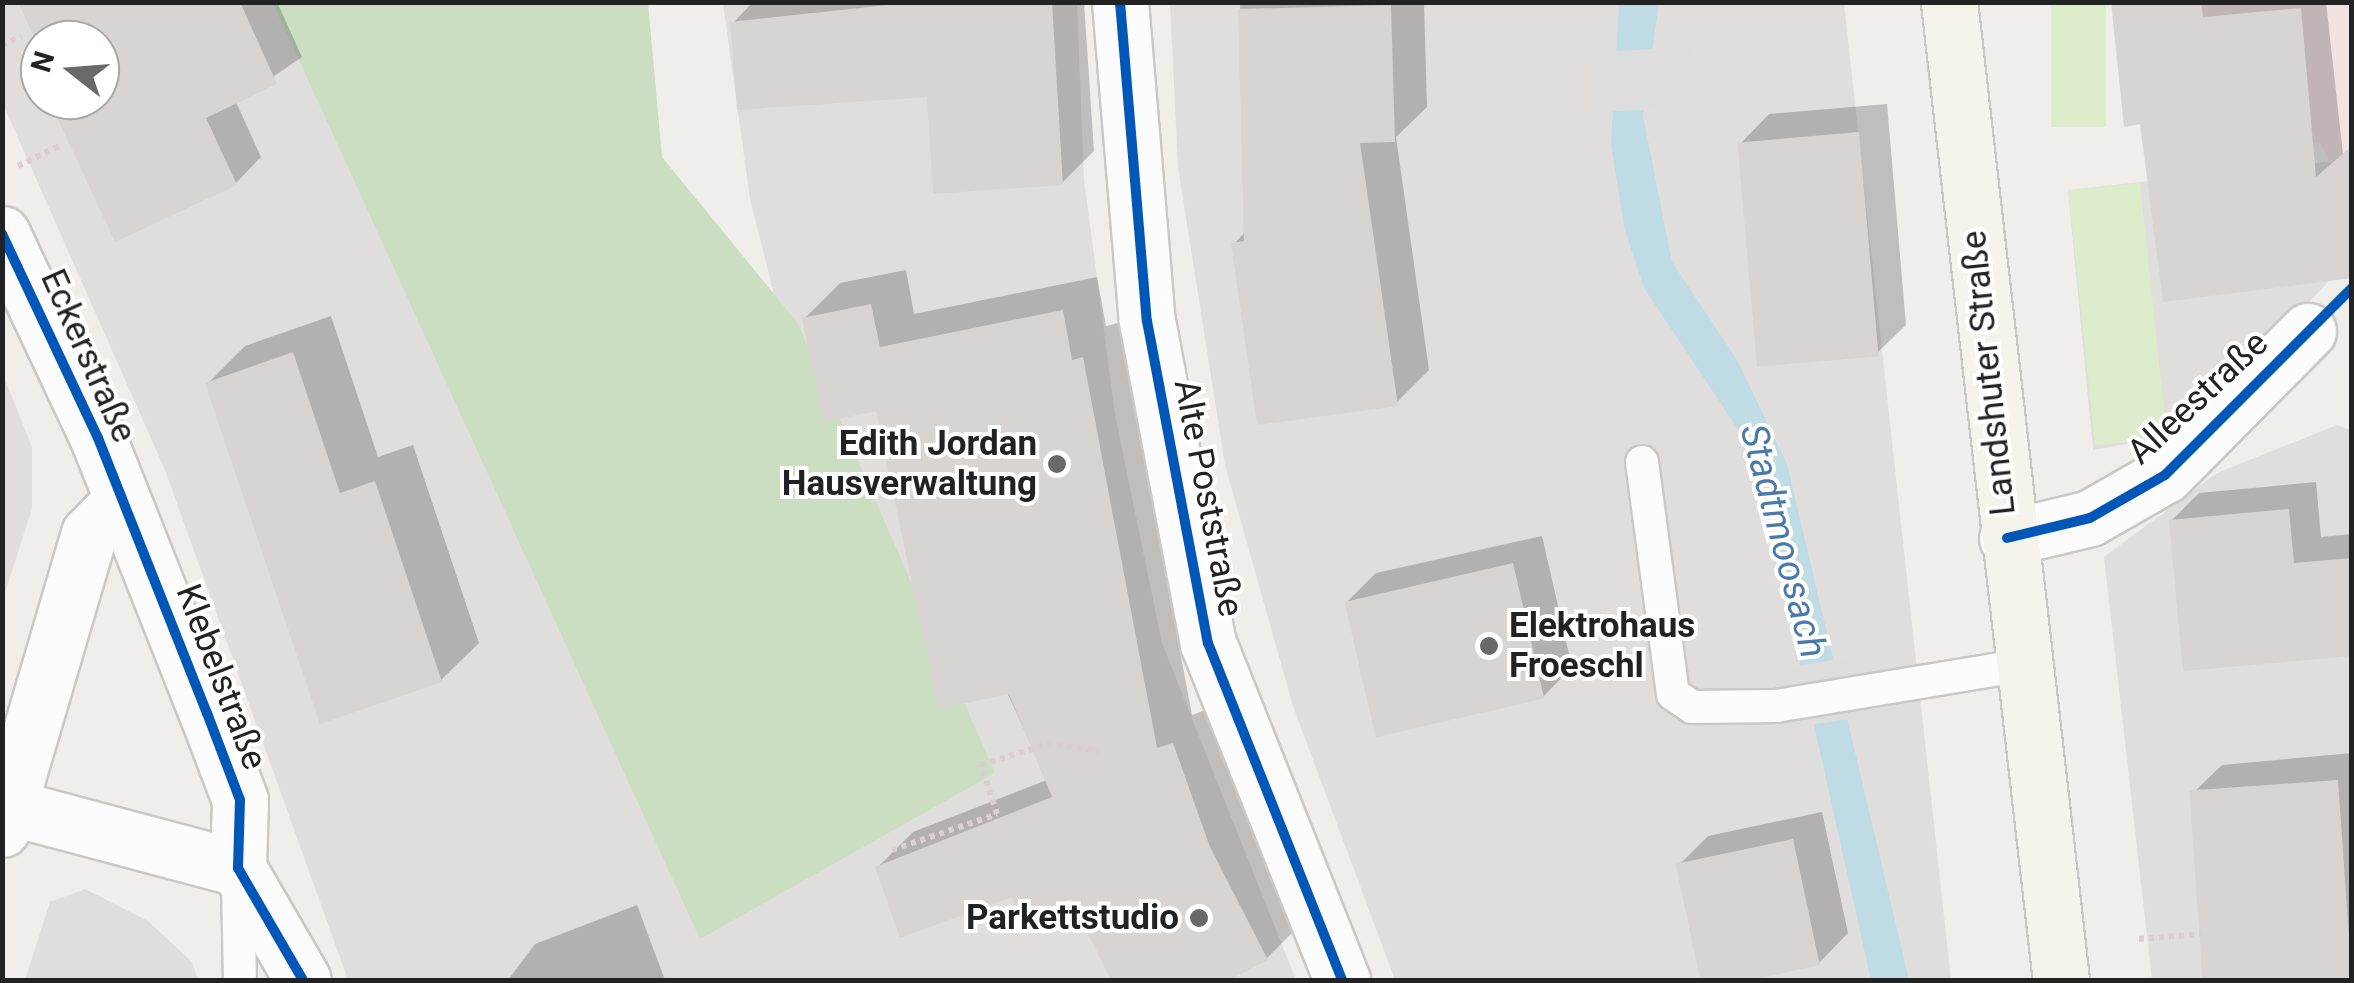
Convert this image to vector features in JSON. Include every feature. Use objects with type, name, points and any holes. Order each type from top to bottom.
[{"type":"main road","name":"Landshuter Straße","points":[[1949,2],[2007,538],[2061,980]]},
{"type":"street","name":"Alte Poststraße","points":[[1120,2],[1147,321],[1208,643],[1342,980]]},
{"type":"street","name":"Eckerstraße","points":[[2,234],[120,502]]},
{"type":"street","name":"Alleestraße","points":[[2007,538],[2090,518],[2165,476],[2308,332]]},
{"type":"street","points":[[120,502],[89,534],[5,814],[238,868],[303,980]]},
{"type":"street","name":"Klebelstraße","points":[[120,502],[240,800],[238,868]]},
{"type":"lane","points":[[1642,462],[1674,694],[1692,707],[1776,706],[2024,665]]},
{"type":"lane","points":[[238,868],[240,980]]},
{"type":"path","points":[[2,45],[20,36]]},
{"type":"path","points":[[17,167],[63,144]]},
{"type":"path","points":[[892,850],[997,814],[982,765],[1047,744],[1098,750]]},
{"type":"path","points":[[2138,939],[2202,934]]},
{"type":"shaded area","points":[[2,3],[392,3],[898,787],[750,199],[723,3],[1077,3],[1084,179],[1115,415],[1162,643],[1296,980],[348,980],[165,470],[3,104]]},
{"type":"shaded area","points":[[1170,3],[1844,3],[1951,980],[1395,980],[1293,706],[1225,465],[1178,167]]},
{"type":"shaded area","points":[[2201,3],[2351,3],[2351,208],[2320,142],[2219,153]]},
{"type":"shaded area","points":[[2335,161],[2351,208],[2329,281],[2183,434],[2093,450],[2068,190]]},
{"type":"shaded area","points":[[3,374],[32,447],[32,509],[3,599]]},
{"type":"shaded area","points":[[2337,425],[2351,430],[2351,980],[2152,980],[2104,557],[2217,473]]},
{"type":"shaded area","points":[[85,889],[148,921],[192,962],[198,980],[25,980],[50,902]]},
{"type":"green space","points":[[273,3],[648,3],[662,157],[797,322],[995,773],[700,939]]},
{"type":"green space","points":[[2051,3],[2106,3],[2106,127],[2051,127]]},
{"type":"green space","points":[[2140,183],[2167,438],[2095,445],[2068,191]]},
{"type":"water","name":"Stadtmoosach","points":[[1619,3],[1659,3],[1643,116],[1672,262],[1737,360],[1787,464],[1909,980],[1871,980],[1753,452],[1644,288],[1624,227],[1611,143]]},
{"type":"pier","points":[[1694,47],[1697,107],[1592,112],[1589,52]]},
{"type":"pier","points":[[1857,656],[1867,716],[1780,730],[1770,670]]},
{"type":"building","points":[[18,2],[240,2],[277,84],[206,118],[237,185],[115,242],[58,120],[120,120],[120,20],[26,20]]},
{"type":"building","points":[[915,2],[1052,2],[1063,185],[933,194],[927,97],[737,110],[730,22]]},
{"type":"building","points":[[2111,2],[2201,2],[2203,17],[2301,8],[2316,177],[2352,146],[2352,278],[2163,302],[2140,124],[2124,127]]},
{"type":"building","points":[[1391,5],[1395,142],[1360,143],[1398,406],[1257,425],[1231,243],[1244,241],[1238,9]]},
{"type":"building","points":[[1859,132],[1879,356],[1757,367],[1737,143]]},
{"type":"building","points":[[871,304],[880,347],[1063,310],[1072,360],[1083,357],[1157,748],[1173,743],[1210,847],[1268,960],[1229,980],[1111,980],[1071,899],[1020,917],[1012,897],[900,938],[875,867],[1052,797],[1009,694],[938,709],[876,411],[823,422],[802,318]]},
{"type":"building","points":[[293,352],[340,493],[375,481],[442,682],[320,724],[205,383]]},
{"type":"building","points":[[2289,509],[2294,563],[2352,558],[2352,656],[2183,671],[2169,520]]},
{"type":"building","points":[[1513,563],[1544,698],[1376,737],[1344,602]]},
{"type":"building","points":[[2338,780],[2352,980],[2203,980],[2189,790]]},
{"type":"building","points":[[1793,839],[1820,965],[1750,980],[1700,980],[1676,864]]},
{"type":"cycle path","points":[[1120,2],[1147,321],[1208,643],[1342,980]]},
{"type":"cycle path","points":[[2,234],[98,438],[240,800],[238,868],[303,980]]},
{"type":"cycle path","points":[[2007,538],[2090,518],[2165,475],[2352,288]]},
{"type":"place","name":"Edith Jordan Hausverwaltung","points":[[1057,464]]},
{"type":"place","name":"Elektrohaus Froeschl","points":[[1489,646]]},
{"type":"place","name":"Parkettstudio","points":[[1199,918]]}]
